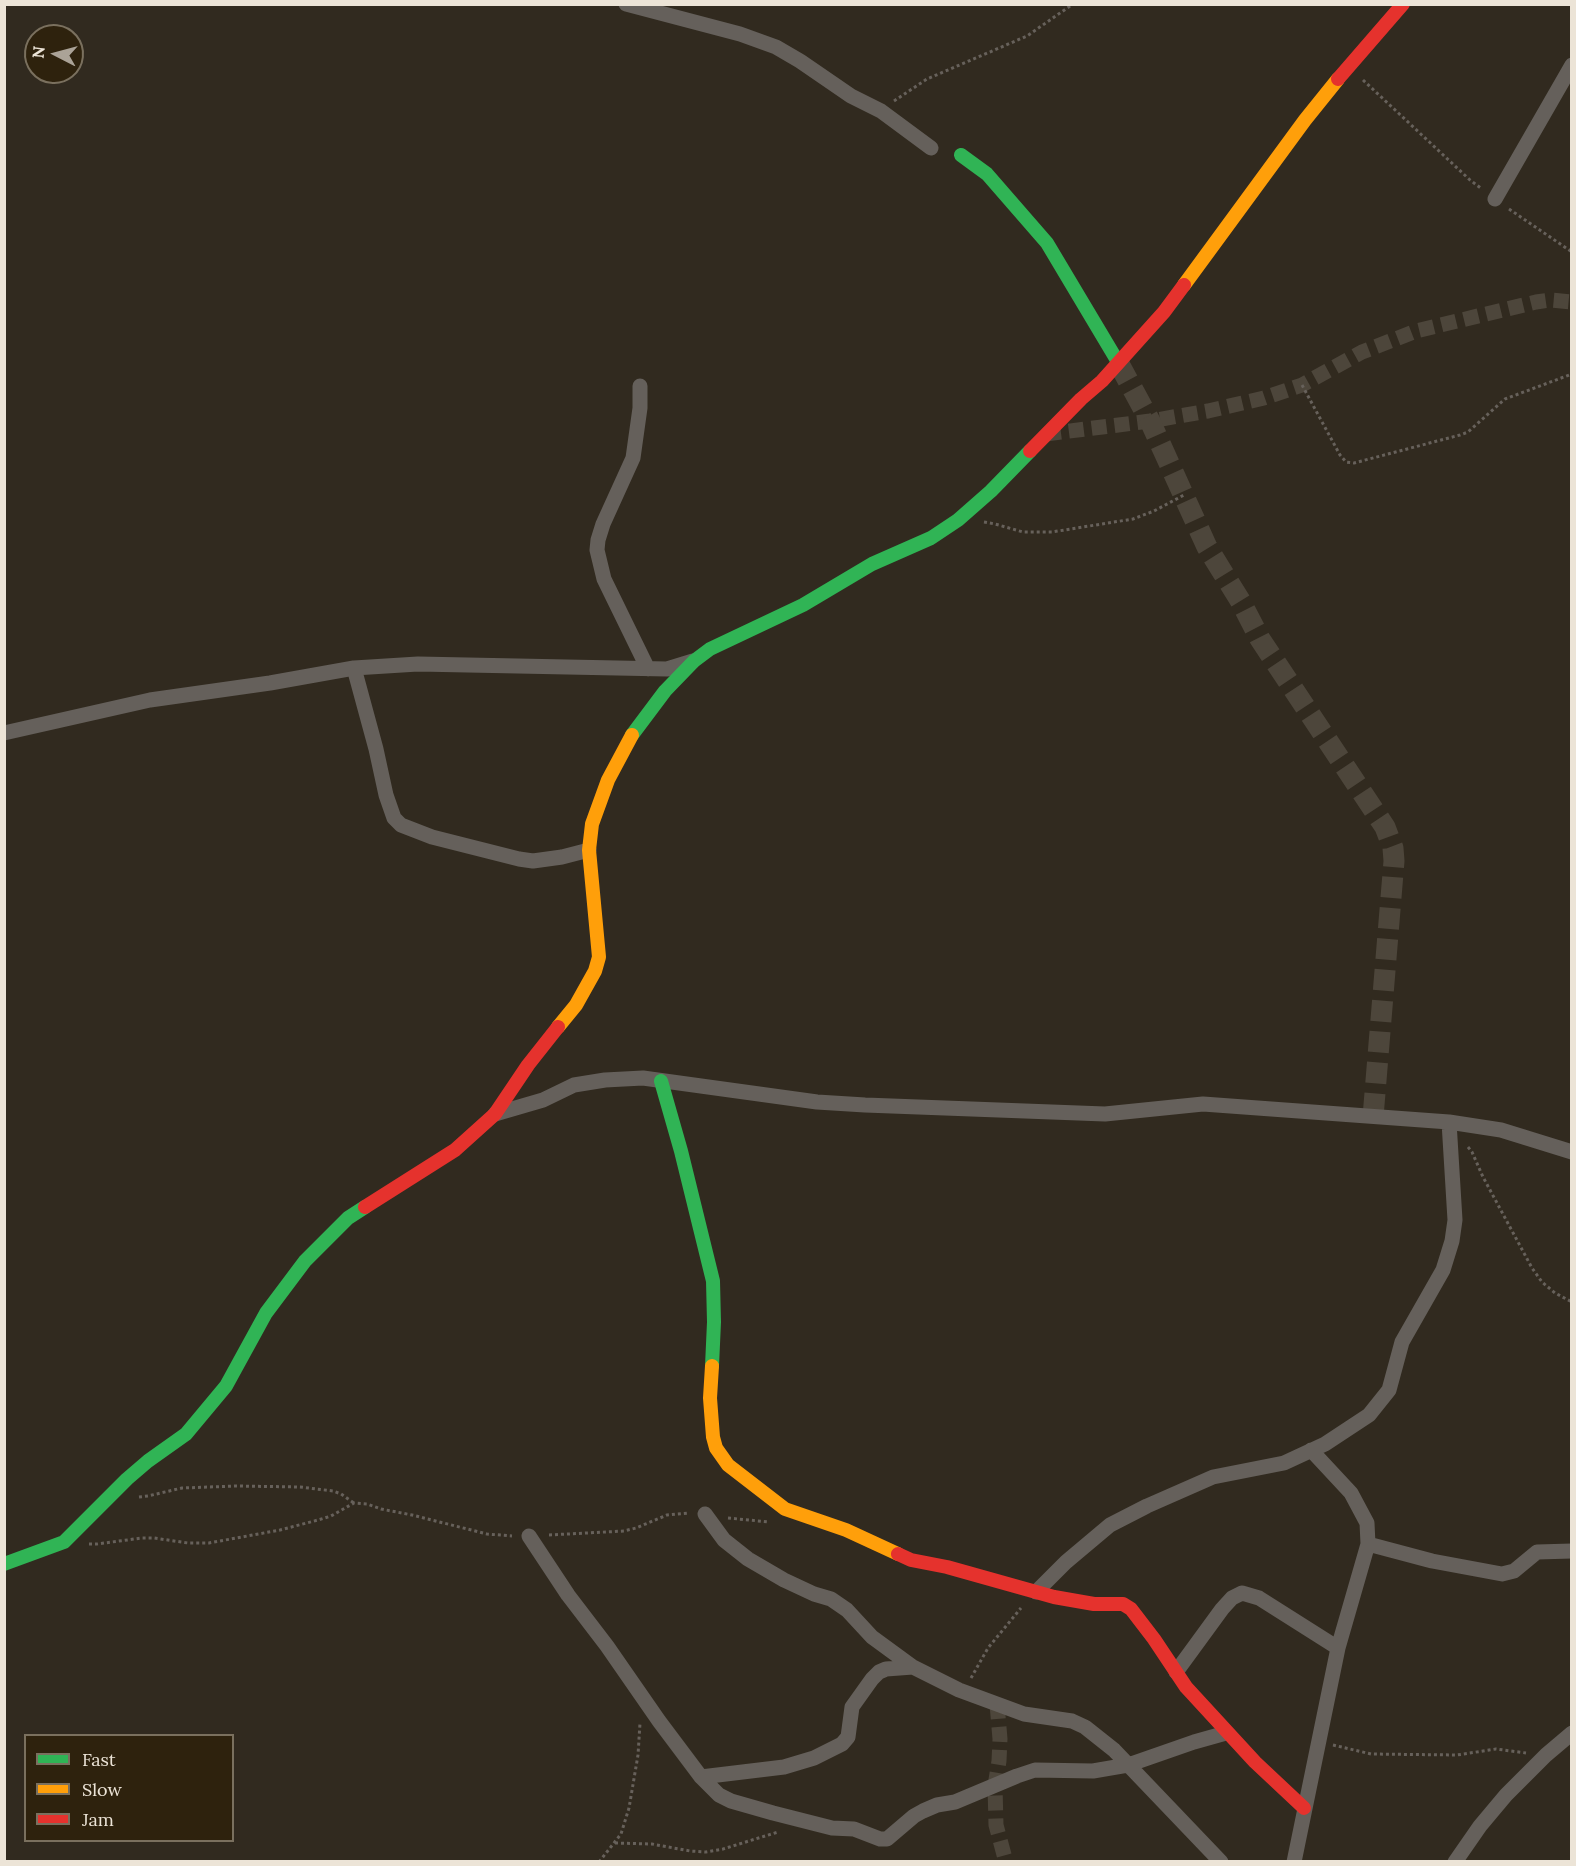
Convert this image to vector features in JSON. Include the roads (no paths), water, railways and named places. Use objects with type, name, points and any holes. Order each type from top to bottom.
[{"type":"street","points":[[626,4],[728,31],[776,47],[851,96],[881,111],[931,148]]},
{"type":"street","points":[[4,1564],[64,1542],[127,1479],[186,1434],[226,1386],[266,1313],[305,1261],[324,1241],[348,1218],[455,1150],[495,1114],[528,1065],[576,1005],[595,971],[599,957],[589,850],[592,824],[608,780],[623,750],[637,727],[665,691],[694,661],[724,642],[803,605],[872,564],[932,538],[958,520],[1015,468],[1081,399],[1102,381],[1164,312],[1305,120],[1348,66],[1403,4]]},
{"type":"street","points":[[1495,199],[1572,65]]},
{"type":"street","points":[[961,154],[987,174],[1047,243],[1118,362]]},
{"type":"street","points":[[640,386],[640,408],[633,458],[603,524],[597,550],[604,579],[648,669]]},
{"type":"street","points":[[4,733],[150,700],[270,683],[354,668],[428,664],[667,669],[694,661]]},
{"type":"street","points":[[354,668],[386,795],[394,818],[400,825],[432,837],[533,861],[589,850]]},
{"type":"street","points":[[495,1114],[543,1100],[574,1085],[622,1078],[643,1078],[817,1102],[865,1105],[1106,1114],[1203,1104],[1501,1130],[1572,1152]]},
{"type":"street","points":[[662,1081],[713,1281],[714,1322],[710,1398],[713,1437],[716,1448],[728,1465],[767,1497],[792,1512],[846,1530],[911,1560],[947,1567],[1054,1597],[1094,1604],[1123,1604],[1131,1609],[1154,1639],[1186,1688],[1304,1808]]},
{"type":"street","points":[[1036,1592],[1066,1562],[1110,1525],[1214,1477],[1284,1463],[1325,1444],[1369,1415],[1389,1390],[1402,1342],[1443,1270],[1452,1241],[1455,1220],[1449,1126]]},
{"type":"street","points":[[1294,1862],[1338,1648],[1368,1544],[1367,1523],[1351,1493],[1311,1450]]},
{"type":"street","points":[[705,1514],[724,1540],[748,1559],[784,1580],[831,1599],[847,1610],[872,1637],[913,1667],[963,1691],[1024,1714],[1072,1721],[1085,1727],[1114,1750],[1221,1862]]},
{"type":"street","points":[[529,1536],[658,1721],[701,1777],[719,1795],[731,1801],[832,1828],[854,1829],[880,1839],[887,1839],[923,1811],[937,1805],[955,1802],[1035,1770],[1093,1771],[1128,1766],[1227,1732]]},
{"type":"street","points":[[1368,1544],[1432,1562],[1502,1574],[1514,1571],[1537,1552],[1572,1551]]},
{"type":"street","points":[[1176,1672],[1222,1609],[1232,1598],[1242,1593],[1259,1598],[1338,1648]]},
{"type":"street","points":[[701,1777],[784,1767],[814,1758],[842,1744],[848,1737],[852,1707],[879,1672],[886,1669],[913,1667]]},
{"type":"street","points":[[1455,1862],[1480,1826],[1506,1795],[1546,1755],[1572,1734]]},
{"type":"tunnel","points":[[1046,434],[1150,421],[1264,398],[1302,385],[1362,352],[1416,331],[1536,302],[1550,300],[1572,302]]},
{"type":"tunnel","points":[[1118,362],[1150,421],[1207,547],[1241,602],[1260,639],[1385,827],[1393,848],[1394,861],[1373,1117]]},
{"type":"tunnel","points":[[997,1704],[1000,1739],[995,1786],[996,1825],[1006,1862]]}]
